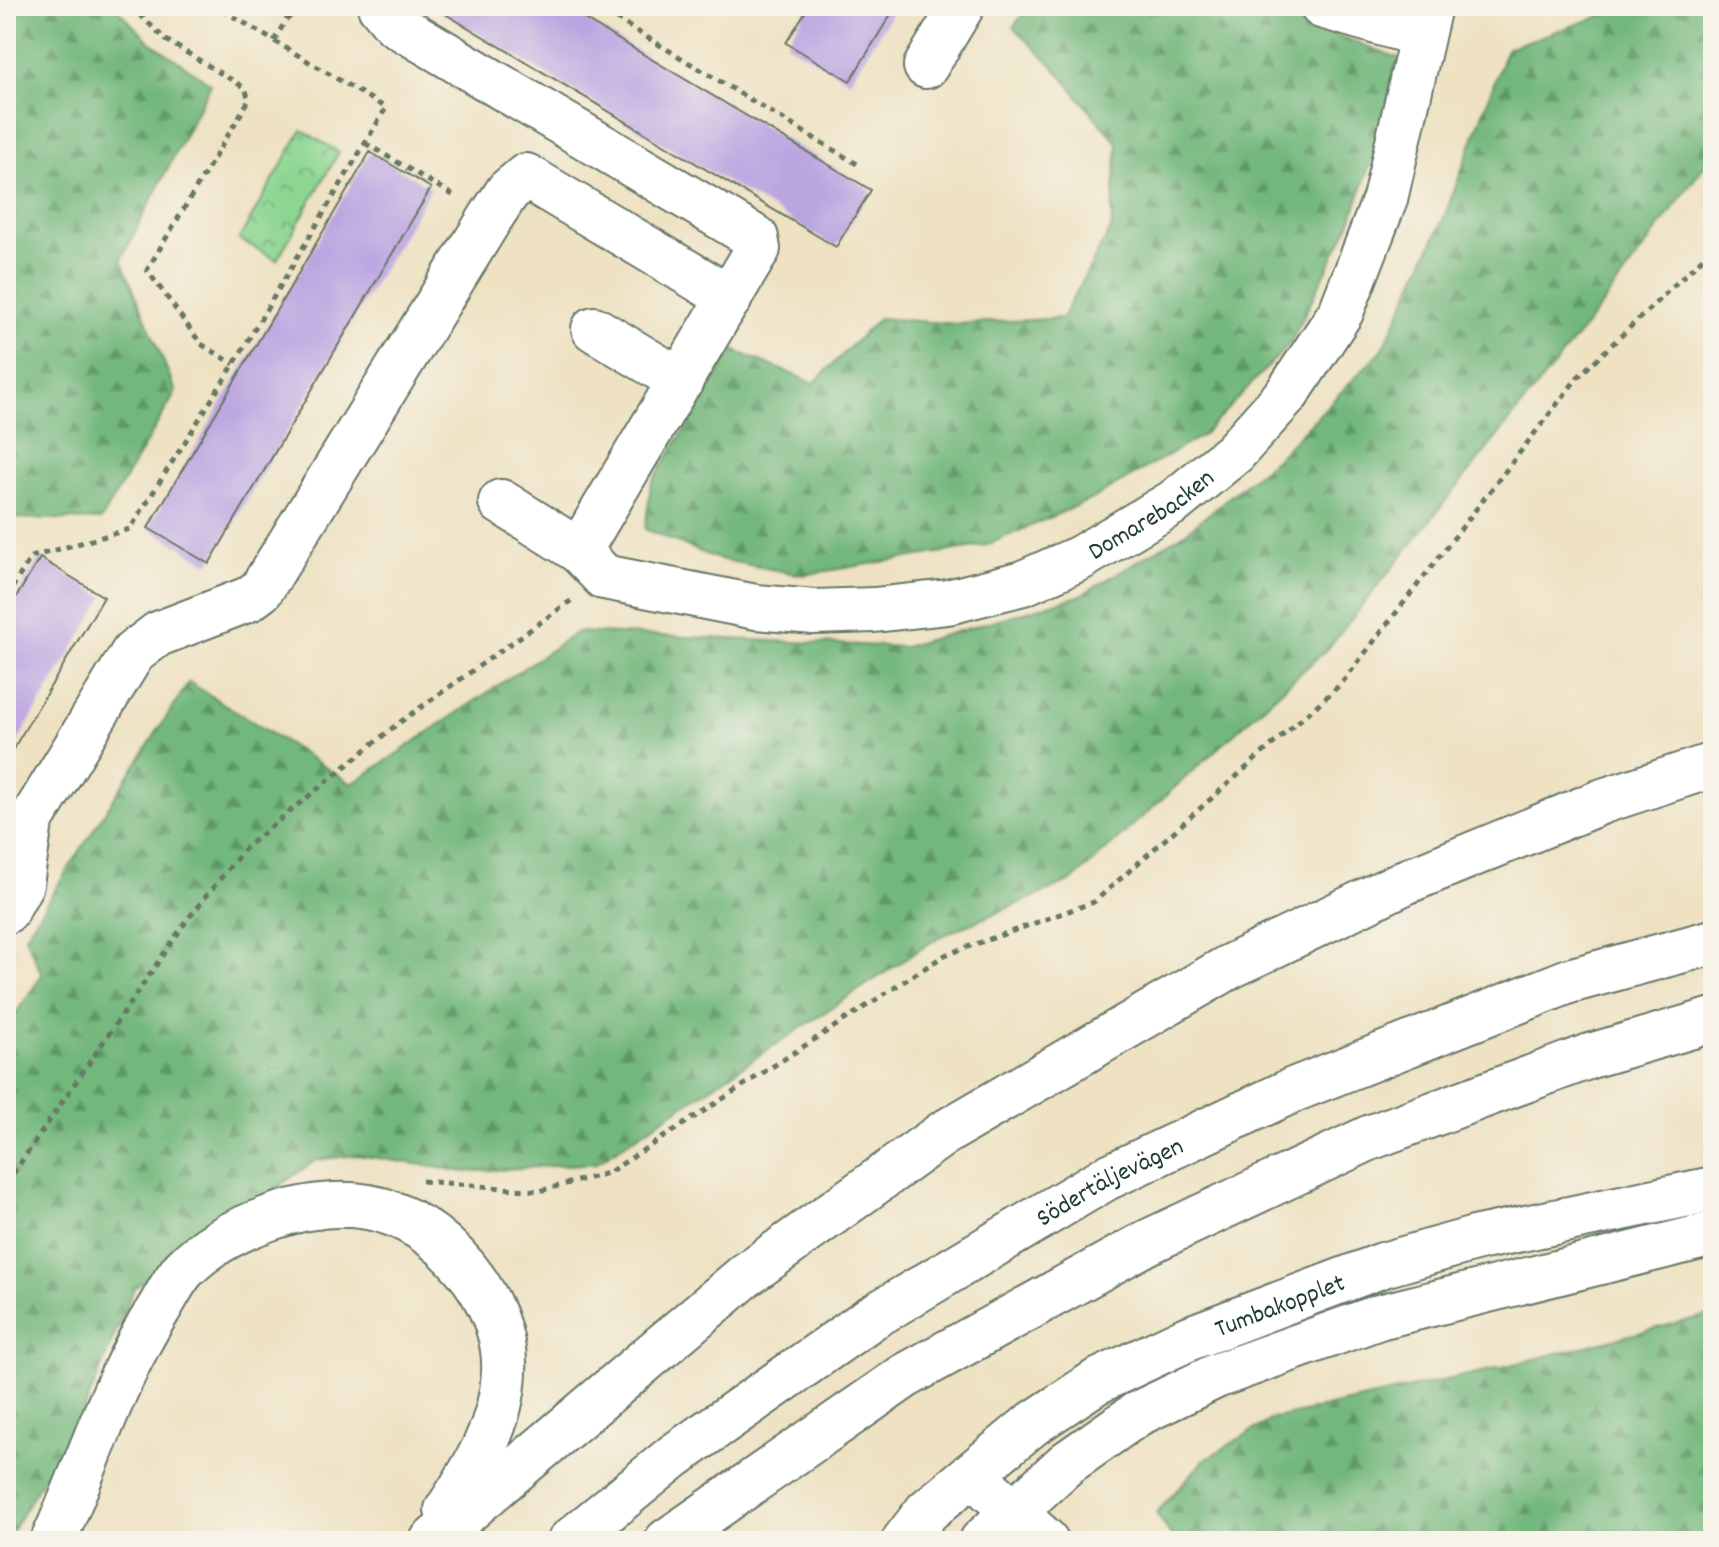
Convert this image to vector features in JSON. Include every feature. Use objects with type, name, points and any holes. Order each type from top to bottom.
[{"type":"main road","points":[[380,6],[395,24],[756,238],[758,249],[681,381],[592,564],[501,502]]},
{"type":"main road","points":[[926,66],[962,6]]},
{"type":"main road","name":"Domarebacken","points":[[592,564],[756,607],[814,612],[948,602],[1023,583],[1080,558],[1174,502],[1234,453],[1287,394],[1341,312],[1385,199],[1425,20],[1322,6]]},
{"type":"main road","points":[[6,911],[21,884],[30,822],[133,653],[158,634],[249,599],[261,590],[508,191],[526,176],[730,298]]},
{"type":"main road","points":[[594,329],[681,381]]},
{"type":"main road","points":[[432,1541],[746,1275],[944,1133],[1229,967],[1405,882],[1603,801],[1713,765]]},
{"type":"main road","name":"Södertäljevägen","points":[[570,1541],[674,1456],[871,1318],[1106,1178],[1293,1090],[1569,981],[1713,942]]},
{"type":"main road","points":[[667,1541],[905,1376],[1148,1242],[1369,1138],[1590,1056],[1713,1020]]},
{"type":"main road","name":"Tumbakopplet","points":[[904,1541],[927,1511],[974,1476],[1031,1425],[1096,1382],[1187,1339],[1383,1265],[1464,1242],[1713,1189]]},
{"type":"main road","points":[[64,1529],[131,1353],[184,1269],[249,1224],[312,1207],[369,1207],[412,1224],[451,1252],[480,1283],[496,1317],[505,1370],[496,1420],[474,1471],[425,1541]]},
{"type":"main road","name":"Tumbakopplet","points":[[996,1526],[1067,1463],[1137,1414],[1216,1376],[1379,1317],[1713,1234]]},
{"type":"main road","points":[[974,1476],[996,1526],[1046,1541]]},
{"type":"path","points":[[131,6],[166,40],[245,88],[249,100],[147,270],[201,344],[234,364]]},
{"type":"path","points":[[6,598],[31,557],[130,529],[234,364],[386,108],[216,6]]},
{"type":"path","points":[[274,41],[286,20],[303,6]]},
{"type":"path","points":[[595,6],[857,164]]},
{"type":"path","points":[[365,143],[491,217]]},
{"type":"path","points":[[408,1178],[539,1191],[608,1173],[945,955],[1094,902],[1341,684],[1578,377],[1713,248]]},
{"type":"path","points":[[6,1184],[187,920],[245,848],[592,564]]},
{"type":"path","points":[[6,953],[15,958],[6,973]]},
{"type":"green space","points":[[6,6],[114,6],[149,41],[211,84],[121,259],[176,392],[101,520],[6,518]]},
{"type":"green space","points":[[1030,6],[1272,6],[1296,20],[1404,60],[1351,221],[1291,342],[1203,435],[1092,499],[987,545],[802,575],[718,559],[645,529],[651,484],[733,350],[814,383],[879,318],[957,324],[1062,318],[1111,229],[1118,144],[1053,66],[1013,27]]},
{"type":"green space","points":[[1630,6],[1713,6],[1713,154],[1599,309],[1330,646],[1072,881],[939,937],[596,1163],[466,1172],[358,1155],[316,1160],[134,1288],[84,1410],[6,1541],[6,1028],[42,975],[25,936],[189,682],[352,784],[577,632],[904,647],[1079,596],[1185,533],[1277,458],[1383,349],[1445,215],[1507,48]]},
{"type":"green space","points":[[302,130],[339,152],[277,260],[239,239]]},
{"type":"green space","points":[[1713,1314],[1713,1541],[1175,1541],[1156,1513],[1204,1460],[1272,1419],[1482,1372]]},
{"type":"building","points":[[432,6],[562,6],[871,190],[836,247]]},
{"type":"building","points":[[809,6],[896,6],[850,81],[786,43]]},
{"type":"building","points":[[370,152],[431,188],[209,564],[148,528]]},
{"type":"building","points":[[40,558],[104,597],[6,761],[6,614]]}]
